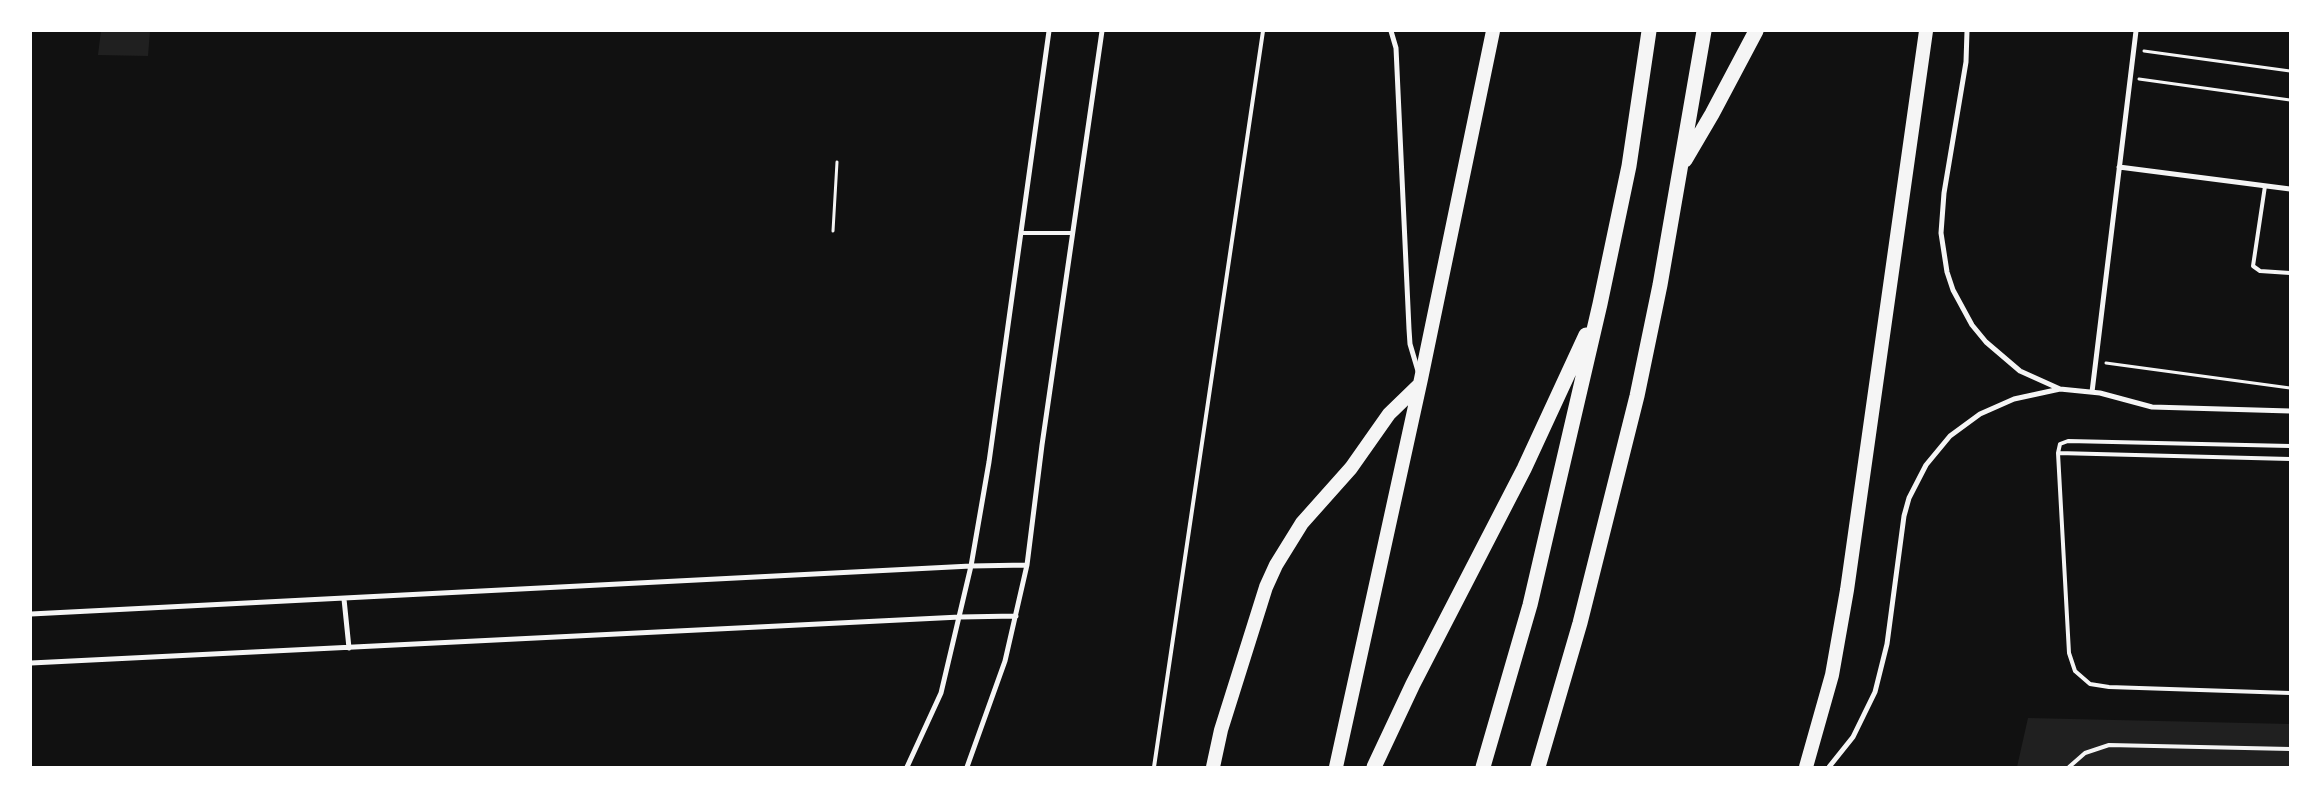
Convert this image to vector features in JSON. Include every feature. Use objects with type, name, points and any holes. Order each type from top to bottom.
[{"type":"highway","points":[[1336,767],[1420,382],[1493,31]]},
{"type":"highway","points":[[1483,767],[1530,605],[1600,304],[1629,166],[1649,31]]},
{"type":"highway","points":[[1538,767],[1580,623],[1636,396],[1660,285],[1704,31]]},
{"type":"highway","points":[[1681,168],[1756,31]]},
{"type":"highway","points":[[1806,767],[1832,675],[1847,590],[1926,31]]},
{"type":"highway","points":[[1374,767],[1413,684],[1524,469],[1600,304]]},
{"type":"highway","points":[[1213,767],[1221,730],[1266,587],[1276,565],[1302,523],[1350,468],[1389,414],[1420,382]]},
{"type":"street","points":[[907,767],[941,693],[971,566],[989,462],[1049,31]]},
{"type":"street","points":[[967,767],[1005,660],[1027,565],[1102,31]]},
{"type":"street","points":[[1391,31],[1396,48],[1409,336],[1420,382]]},
{"type":"street","points":[[1967,31],[1966,62],[1942,213],[1941,233],[1947,272],[1962,308],[1986,342],[2020,370],[2060,389]]},
{"type":"street","points":[[2092,392],[2136,31]]},
{"type":"street","points":[[2119,166],[2290,189]]},
{"type":"street","points":[[1830,767],[1853,737],[1875,692],[1887,644],[1904,516],[1913,490],[1926,465],[1950,436],[1980,414],[2014,399],[2060,389],[2092,392],[2152,407],[2290,411]]},
{"type":"street","points":[[31,614],[971,566],[1027,565]]},
{"type":"street","points":[[344,599],[349,648]]},
{"type":"street","points":[[31,663],[960,617],[1016,616]]},
{"type":"lane","points":[[1154,767],[1263,31]]},
{"type":"lane","points":[[2265,186],[2253,266],[2260,270],[2290,273]]},
{"type":"lane","points":[[1021,233],[1073,233]]},
{"type":"lane","points":[[2290,446],[2068,441],[2060,444],[2058,453],[2069,652],[2075,671],[2090,684],[2109,687],[2290,693]]},
{"type":"lane","points":[[2058,453],[2290,458]]},
{"type":"lane","points":[[2069,767],[2085,753],[2109,745],[2290,749]]},
{"type":"path","points":[[2134,49],[2290,71]]},
{"type":"path","points":[[2130,78],[2290,100]]},
{"type":"path","points":[[833,232],[837,162]]},
{"type":"path","points":[[2096,362],[2290,388]]},
{"type":"shaded area","points":[[101,31],[150,31],[148,56],[98,55]]},
{"type":"shaded area","points":[[2028,718],[2290,724],[2290,767],[2017,767]]}]
